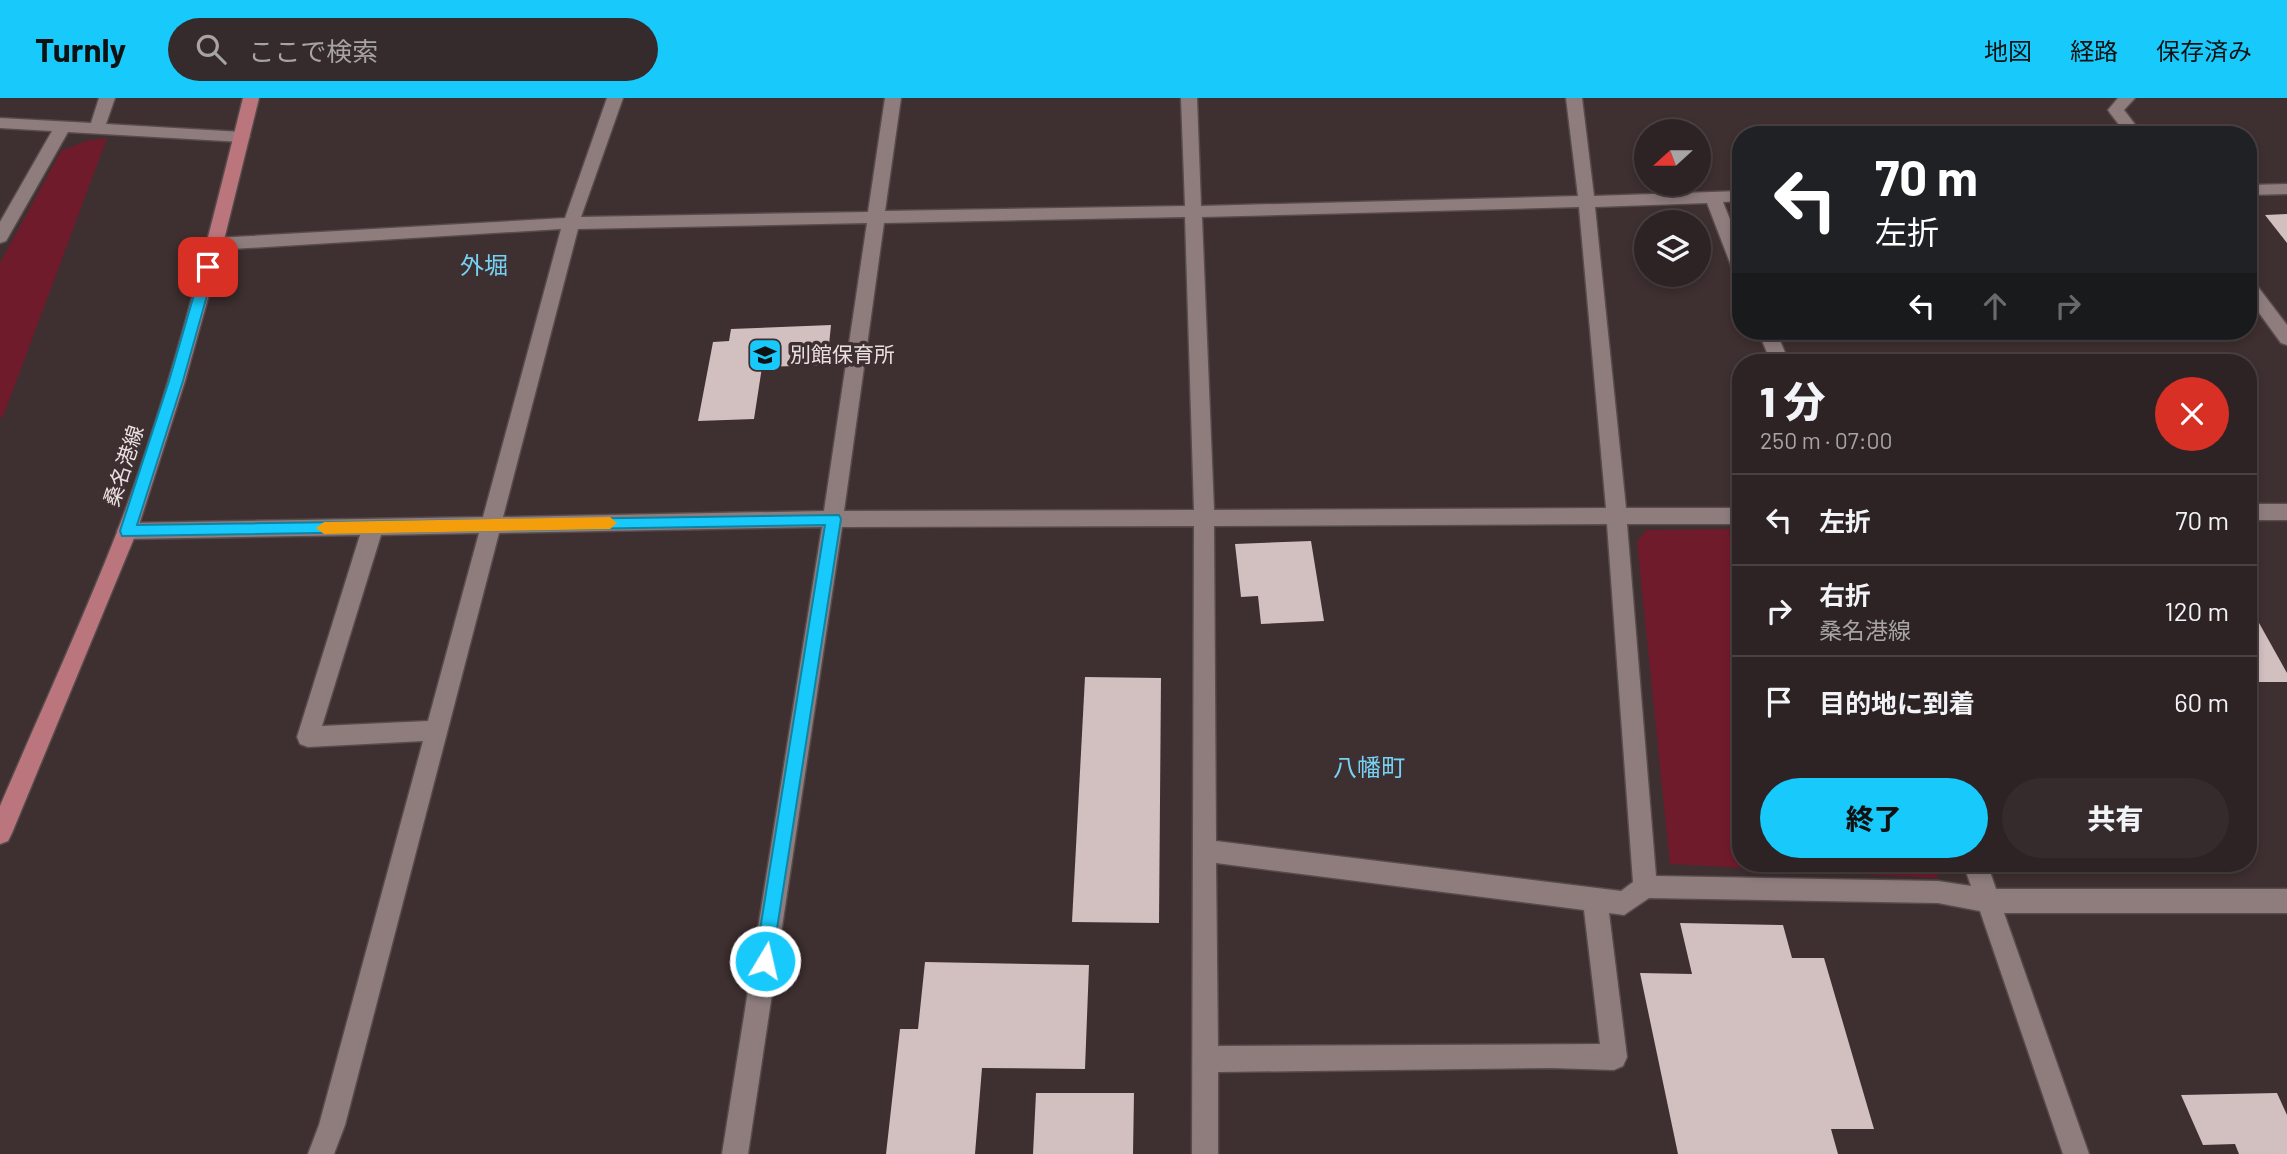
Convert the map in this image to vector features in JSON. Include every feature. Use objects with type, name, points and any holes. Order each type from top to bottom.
[{"type":"main road","name":"桑名港線","points":[[0,833],[127,531],[176,381],[215,244],[251,98]]},
{"type":"street","points":[[97,128],[107,98]]},
{"type":"street","points":[[321,1154],[332,1125],[571,223],[615,98]]},
{"type":"street","points":[[735,1154],[833,519],[893,98]]},
{"type":"street","points":[[1189,98],[1204,519],[1205,1154]]},
{"type":"street","points":[[1574,98],[1587,200],[1616,516],[1645,887]]},
{"type":"street","points":[[2127,98],[2116,110],[2128,126]]},
{"type":"street","points":[[0,123],[242,137]]},
{"type":"street","points":[[0,237],[63,126]]},
{"type":"street","points":[[2257,190],[2287,189]]},
{"type":"street","points":[[1713,197],[1732,245]]},
{"type":"street","points":[[215,244],[571,223],[1421,207],[1732,197]]},
{"type":"street","points":[[2257,298],[2287,338]]},
{"type":"street","points":[[2257,512],[2287,512]]},
{"type":"street","points":[[127,531],[833,519],[1732,516]]},
{"type":"street","points":[[373,527],[308,737],[437,730]]},
{"type":"street","points":[[1205,851],[1624,903],[1645,887],[1938,892],[1989,901],[2287,901]]},
{"type":"street","points":[[1978,872],[2076,1154]]},
{"type":"street","points":[[1206,1059],[1552,1055],[1615,1057],[1595,900]]},
{"type":"shaded area","points":[[107,138],[3,417],[0,417],[0,263],[61,151],[86,141]]},
{"type":"shaded area","points":[[1732,529],[1732,867],[1670,864],[1637,542],[1646,530]]},
{"type":"shaded area","points":[[1821,872],[1942,872],[1935,878]]},
{"type":"building","points":[[2287,214],[2287,243],[2265,215]]},
{"type":"building","points":[[831,325],[827,365],[762,367],[754,419],[698,421],[713,342],[729,341],[731,329]]},
{"type":"building","points":[[1311,541],[1324,621],[1261,624],[1258,596],[1241,597],[1235,544]]},
{"type":"building","points":[[2257,619],[2287,673],[2287,682],[2257,682]]},
{"type":"building","points":[[1085,677],[1161,678],[1159,923],[1072,922]]},
{"type":"building","points":[[1680,923],[1783,925],[1792,958],[1824,958],[1874,1129],[1831,1129],[1838,1154],[1678,1154],[1640,973],[1692,974]]},
{"type":"building","points":[[925,962],[1089,965],[1085,1069],[982,1068],[975,1154],[886,1154],[900,1029],[918,1029]]},
{"type":"building","points":[[1036,1093],[1134,1093],[1133,1154],[1033,1154]]},
{"type":"building","points":[[2277,1093],[2287,1115],[2287,1154],[2239,1154],[2235,1144],[2203,1145],[2181,1095]]},
{"type":"slow traffic","points":[[324,528],[610,523]]},
{"type":"place","name":"別館保育所","points":[[765,355]]},
{"type":"district","name":"外堀","points":[[484,266]]},
{"type":"district","name":"八幡町","points":[[1369,768]]},
{"type":"route","points":[[208,267],[176,381],[127,531],[833,519],[765,961]]}]
